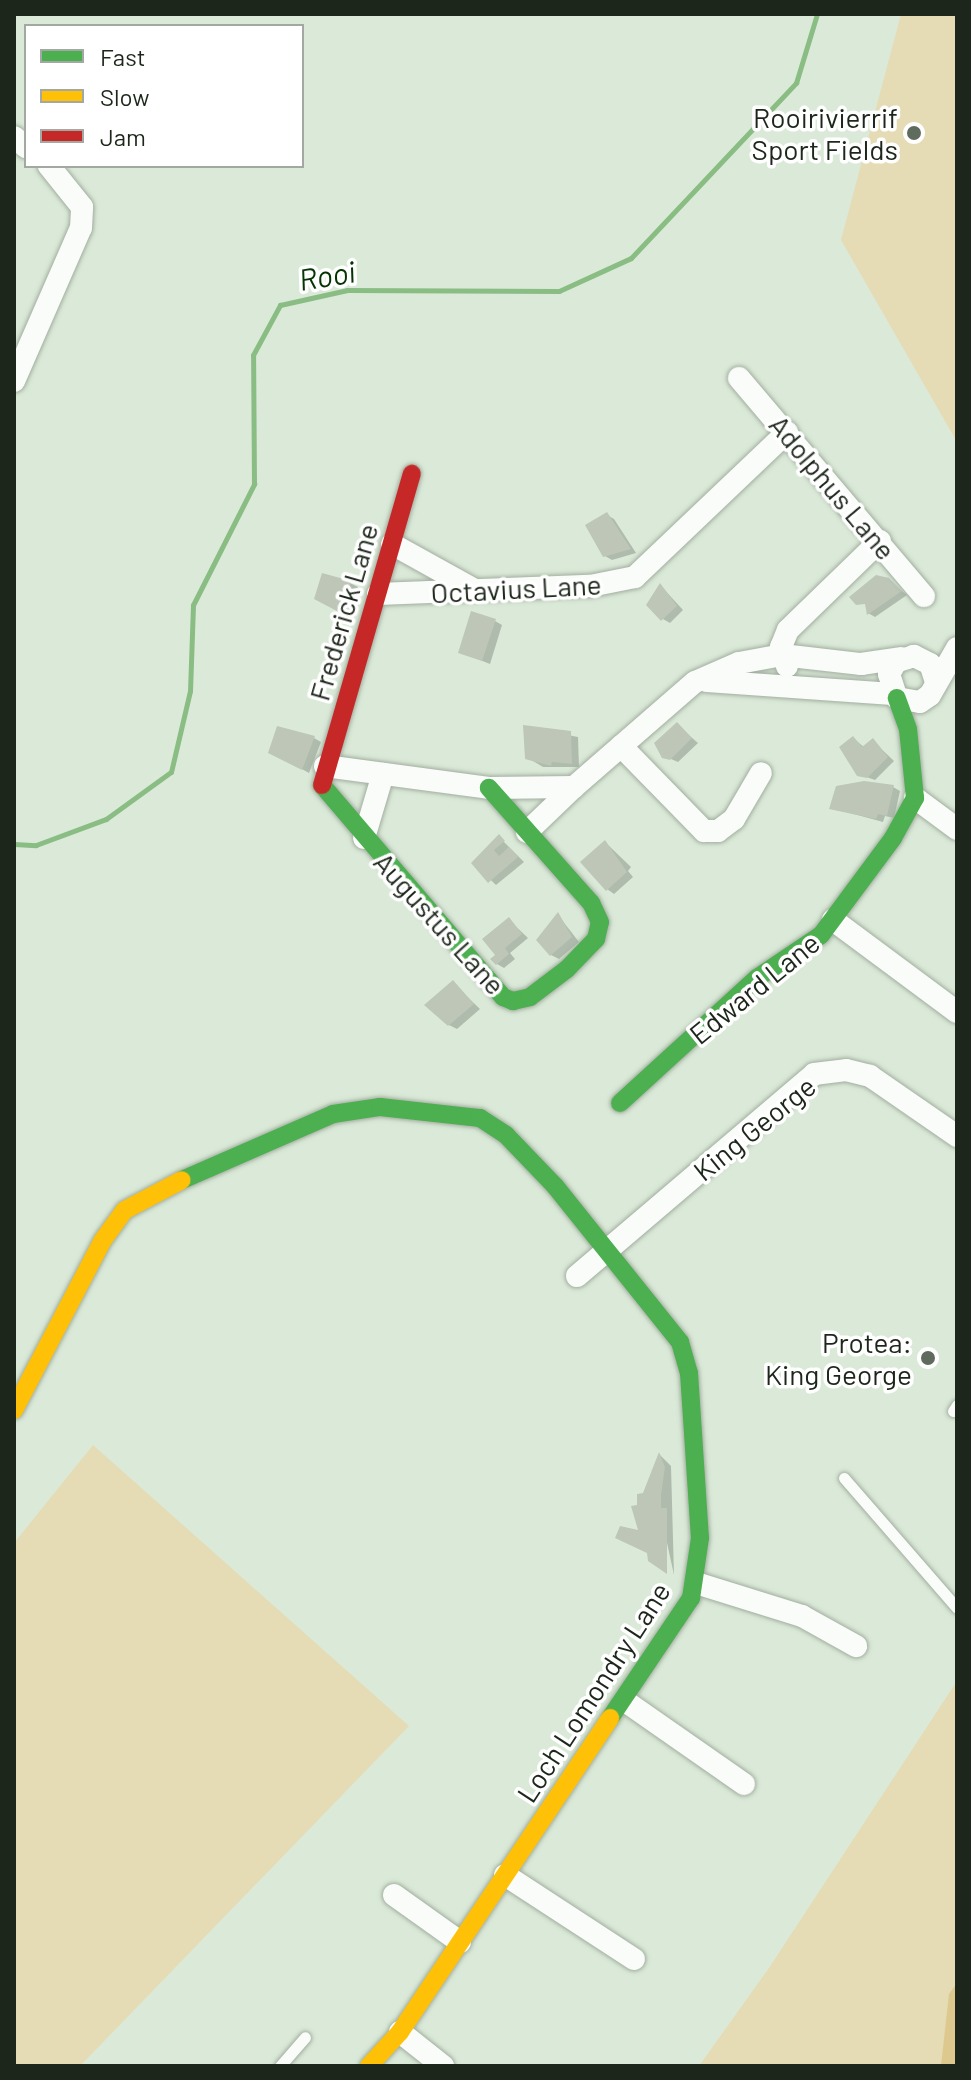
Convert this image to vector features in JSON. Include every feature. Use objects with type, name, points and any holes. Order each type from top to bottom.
[{"type":"street","points":[[14,381],[73,254],[82,207],[51,168]]},
{"type":"street","name":"Adolphus Lane","points":[[739,378],[924,596]]},
{"type":"street","name":"Octavius Lane","points":[[378,594],[590,586],[635,577],[787,432]]},
{"type":"street","name":"Frederick Lane","points":[[325,766],[412,474]]},
{"type":"street","points":[[792,683],[782,655],[788,630],[880,541]]},
{"type":"street","points":[[392,544],[476,591]]},
{"type":"street","points":[[527,832],[695,682],[753,658],[782,655],[861,664],[957,648],[908,729]]},
{"type":"street","points":[[908,657],[930,664],[930,691]]},
{"type":"street","points":[[908,657],[889,674],[908,729],[915,798],[957,829]]},
{"type":"street","points":[[695,682],[792,683],[895,696],[910,703],[930,691]]},
{"type":"street","points":[[621,746],[704,831],[718,831],[734,819],[761,773]]},
{"type":"street","points":[[325,766],[489,788],[574,787]]},
{"type":"street","name":"Augustus Lane","points":[[325,766],[323,792],[503,997],[513,1001],[530,997],[567,969],[596,939],[600,922],[591,903],[489,788]]},
{"type":"street","points":[[364,838],[383,774]]},
{"type":"street","name":"Edward Lane","points":[[620,1103],[757,978],[804,950],[833,920],[893,838],[915,798]]},
{"type":"street","points":[[833,920],[957,1012]]},
{"type":"street","name":"King George","points":[[577,1276],[814,1074],[846,1070],[870,1076],[957,1136]]},
{"type":"street","name":"Loch Lomondry Lane","points":[[14,1410],[103,1240],[125,1210],[143,1197],[333,1114],[380,1107],[480,1118],[530,1156],[606,1253],[672,1329],[686,1357],[700,1538],[696,1583],[684,1614],[400,2032],[369,2066]]},
{"type":"street","points":[[696,1583],[802,1616],[856,1646]]},
{"type":"street","points":[[625,1701],[744,1784]]},
{"type":"street","points":[[505,1875],[634,1959]]},
{"type":"street","points":[[394,1895],[460,1942]]},
{"type":"street","points":[[400,2032],[443,2066]]},
{"type":"lane","points":[[844,1478],[957,1608]]},
{"type":"lane","points":[[280,2066],[305,2037]]},
{"type":"shaded area","name":"Rooirivierrif Sport Fields","points":[[901,14],[957,14],[957,442],[841,240]]},
{"type":"shaded area","points":[[93,1445],[409,1726],[80,2066],[14,2066],[14,1543]]},
{"type":"shaded area","points":[[957,1681],[957,2066],[699,2066],[769,1968]]},
{"type":"shaded area","points":[[957,1983],[957,2066],[941,2066],[949,1994]]},
{"type":"building","points":[[607,512],[631,549],[603,557],[585,525]]},
{"type":"building","points":[[322,573],[351,581],[346,600],[359,604],[354,620],[314,599]]},
{"type":"building","points":[[876,575],[889,578],[902,591],[867,615],[865,604],[856,605],[849,597]]},
{"type":"building","points":[[660,583],[677,606],[661,621],[646,605]]},
{"type":"building","points":[[471,611],[496,619],[482,661],[458,653]]},
{"type":"building","points":[[677,722],[692,738],[670,760],[662,758],[654,743]]},
{"type":"building","points":[[523,725],[571,731],[572,764],[552,762],[551,766],[525,759]]},
{"type":"building","points":[[277,726],[315,736],[302,770],[268,753]]},
{"type":"building","points":[[853,736],[862,747],[873,738],[888,757],[867,778],[857,776],[839,747]]},
{"type":"building","points":[[864,781],[894,785],[887,816],[878,814],[876,819],[829,809],[836,786]]},
{"type":"building","points":[[499,834],[505,841],[494,850],[499,856],[509,847],[518,857],[488,883],[471,863]]},
{"type":"building","points":[[605,840],[627,872],[606,891],[580,862]]},
{"type":"building","points":[[558,912],[572,937],[550,956],[536,940]]},
{"type":"building","points":[[509,917],[522,934],[505,948],[509,954],[496,965],[490,959],[495,955],[482,939]]},
{"type":"building","points":[[453,980],[474,1004],[448,1026],[424,1005]]},
{"type":"building","points":[[659,1452],[665,1467],[661,1508],[667,1508],[667,1574],[648,1561],[647,1553],[615,1538],[620,1526],[638,1530],[631,1506],[637,1505],[637,1494],[643,1493]]},
{"type":"waterway","name":"Rooi","points":[[14,844],[36,845],[106,819],[171,772],[190,691],[193,605],[254,484],[253,355],[280,305],[347,290],[559,291],[631,258],[796,83],[817,14]]},
{"type":"traffic: fast","points":[[620,1103],[757,978],[821,935],[893,838],[915,798],[908,729],[897,698]]},
{"type":"traffic: fast","points":[[322,785],[503,997],[513,1001],[530,997],[567,969],[596,939],[600,922],[591,903],[489,788]]},
{"type":"traffic: fast","points":[[182,1180],[333,1114],[380,1107],[480,1118],[506,1135],[555,1186],[680,1342],[689,1373],[700,1538],[691,1598],[610,1718]]},
{"type":"traffic: slow","points":[[14,1410],[103,1240],[125,1210],[182,1180]]},
{"type":"traffic: slow","points":[[369,2066],[400,2032],[610,1718]]},
{"type":"traffic: jam","points":[[322,785],[412,474]]},
{"type":"place","name":"Rooirivierrif Sport Fields","points":[[914,133]]},
{"type":"place","name":"Protea: King George","points":[[928,1358]]}]
